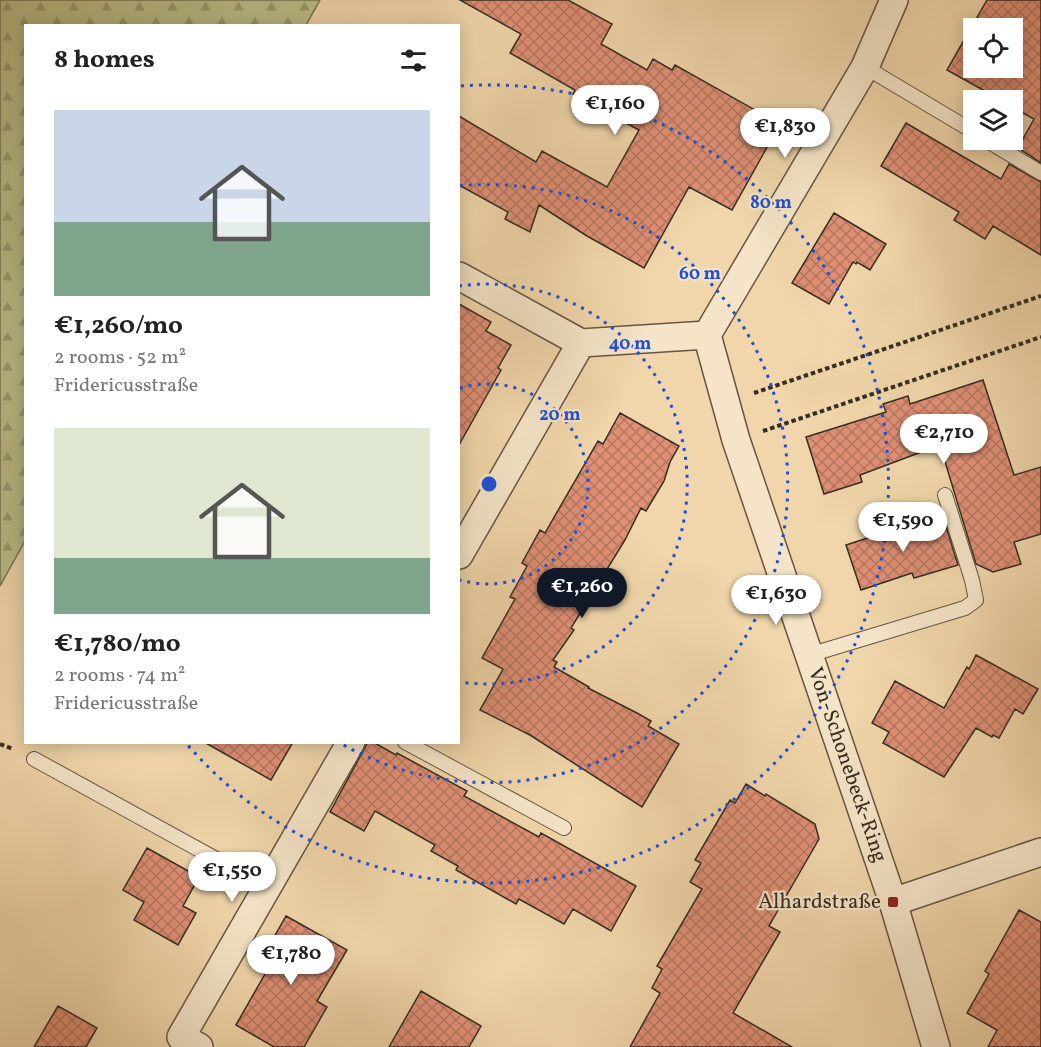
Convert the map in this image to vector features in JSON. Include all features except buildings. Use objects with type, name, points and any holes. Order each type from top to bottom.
[{"type":"street","points":[[460,277],[581,344],[707,335],[865,67],[894,0]]},
{"type":"street","name":"Von-Schonebeck-Ring","points":[[707,335],[736,440],[894,902],[936,1047]]},
{"type":"street","points":[[460,553],[581,344]]},
{"type":"street","points":[[199,1047],[181,1037],[350,744]]},
{"type":"street","points":[[894,902],[1041,852]]},
{"type":"lane","points":[[865,67],[963,125]]},
{"type":"lane","points":[[1003,150],[1041,173]]},
{"type":"lane","points":[[809,655],[964,609],[976,600],[972,580],[945,495]]},
{"type":"lane","points":[[409,744],[564,828]]},
{"type":"lane","points":[[33,759],[267,887]]},
{"type":"path","points":[[725,403],[1041,296]]},
{"type":"path","points":[[736,440],[1041,337]]},
{"type":"green space","points":[[0,0],[320,0],[307,24],[24,24],[24,543],[0,586]]},
{"type":"place","name":"Alhardstraße","points":[[893,902]]}]
